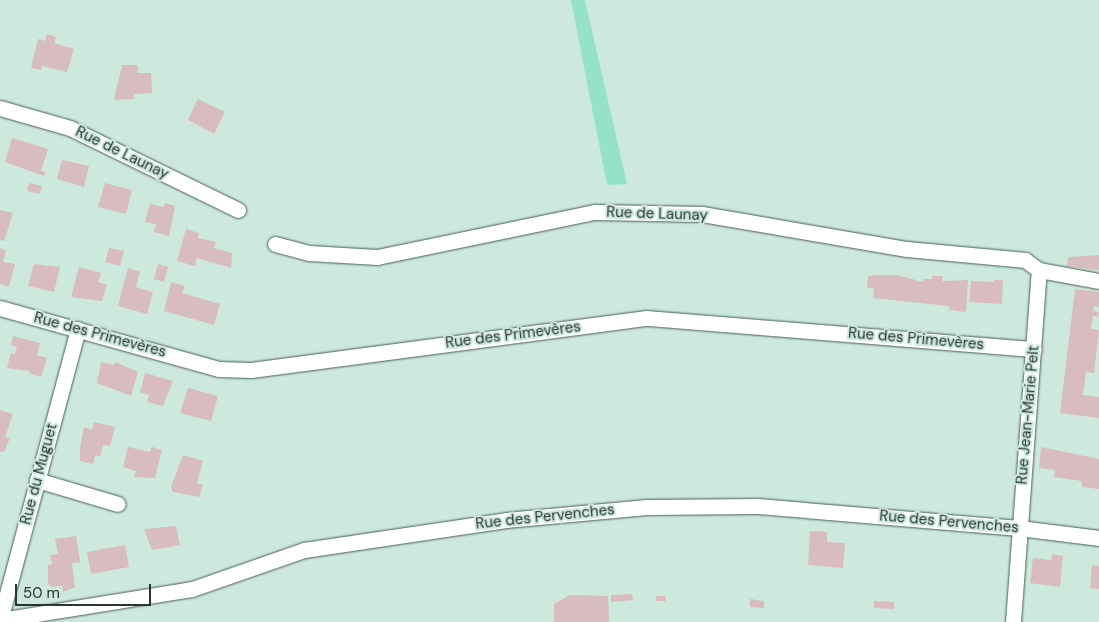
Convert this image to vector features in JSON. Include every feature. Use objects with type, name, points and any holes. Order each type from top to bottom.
[{"type":"street","name":"Rue de Launay","points":[[0,108],[70,128],[238,210]]},
{"type":"street","name":"Rue de Launay","points":[[275,244],[309,253],[377,258],[595,212],[702,214],[907,249],[1025,260],[1038,270]]},
{"type":"street","points":[[1038,270],[1099,281]]},
{"type":"street","name":"Rue Jean-Marie Pelt","points":[[1013,622],[1034,349],[1038,270]]},
{"type":"street","name":"Rue des Primevères","points":[[0,308],[220,368],[251,370],[647,318],[1034,349]]},
{"type":"street","name":"Rue du Muguet","points":[[0,620],[78,329]]},
{"type":"street","points":[[38,480],[118,504]]},
{"type":"street","name":"Rue des Pervenches","points":[[0,620],[192,589],[304,550],[506,520],[637,508],[758,506],[1019,528],[1099,538]]},
{"type":"green space","points":[[571,0],[585,0],[627,184],[607,185]]},
{"type":"building","points":[[47,34],[56,37],[54,43],[74,49],[67,72],[42,66],[41,70],[31,68],[38,39],[45,41]]},
{"type":"building","points":[[122,65],[138,65],[138,73],[151,73],[152,93],[134,94],[134,99],[114,100]]},
{"type":"building","points":[[198,99],[225,112],[214,134],[188,120]]},
{"type":"building","points":[[12,138],[48,149],[41,171],[46,172],[44,176],[5,162]]},
{"type":"building","points":[[62,160],[89,166],[84,187],[57,179]]},
{"type":"building","points":[[29,183],[42,186],[40,194],[27,191]]},
{"type":"building","points":[[105,183],[132,190],[126,214],[98,207]]},
{"type":"building","points":[[165,203],[175,206],[169,236],[154,232],[156,224],[145,222],[150,204],[164,207]]},
{"type":"building","points":[[0,210],[13,213],[4,241],[0,240]]},
{"type":"building","points":[[186,229],[199,233],[198,238],[216,242],[214,248],[232,253],[231,268],[197,258],[195,266],[177,261]]},
{"type":"building","points":[[0,248],[6,250],[3,262],[15,264],[9,287],[0,284]]},
{"type":"building","points":[[109,248],[124,251],[120,266],[105,262]]},
{"type":"building","points":[[1099,255],[1099,270],[1067,266],[1068,257]]},
{"type":"building","points":[[34,264],[60,267],[54,292],[28,286]]},
{"type":"building","points":[[158,264],[168,267],[164,282],[154,279]]},
{"type":"building","points":[[79,267],[101,273],[98,282],[107,285],[102,301],[71,297]]},
{"type":"building","points":[[128,268],[140,272],[136,287],[153,292],[147,314],[118,306]]},
{"type":"building","points":[[897,275],[923,282],[923,279],[932,279],[932,276],[943,276],[942,281],[968,280],[966,312],[949,310],[949,306],[873,298],[874,288],[867,288],[868,276]]},
{"type":"building","points":[[994,280],[1003,280],[1002,304],[969,302],[971,281],[994,282]]},
{"type":"building","points":[[171,282],[185,286],[182,293],[220,304],[214,325],[164,311]]},
{"type":"building","points":[[1075,289],[1099,292],[1099,307],[1094,306],[1093,311],[1099,312],[1098,317],[1093,316],[1091,329],[1099,330],[1094,373],[1086,372],[1083,395],[1099,397],[1099,418],[1060,413]]},
{"type":"building","points":[[13,336],[40,343],[37,355],[47,358],[41,377],[29,373],[29,371],[7,368],[11,353],[15,354],[17,347],[11,345]]},
{"type":"building","points":[[101,362],[114,365],[115,362],[138,372],[131,396],[97,383]]},
{"type":"building","points":[[145,373],[173,381],[163,406],[147,402],[149,395],[140,392]]},
{"type":"building","points":[[188,388],[218,396],[211,421],[180,413]]},
{"type":"building","points":[[0,410],[13,414],[5,437],[10,438],[4,452],[0,451]]},
{"type":"building","points":[[94,422],[115,427],[110,446],[103,445],[100,457],[95,455],[93,464],[80,461],[80,449],[84,427],[92,430]]},
{"type":"building","points":[[128,447],[150,452],[152,447],[162,450],[155,478],[134,477],[136,471],[123,467]]},
{"type":"building","points":[[1041,447],[1099,459],[1099,489],[1082,487],[1082,481],[1054,477],[1055,470],[1039,468]]},
{"type":"building","points":[[183,455],[203,461],[197,483],[203,485],[199,497],[173,492],[171,487]]},
{"type":"building","points":[[176,526],[180,545],[152,550],[144,529]]},
{"type":"building","points":[[810,531],[827,532],[827,542],[845,543],[843,568],[808,565]]},
{"type":"building","points":[[76,536],[80,562],[72,563],[75,587],[63,592],[62,586],[52,587],[48,584],[48,565],[52,564],[50,555],[58,554],[55,539]]},
{"type":"building","points":[[125,545],[129,567],[91,574],[87,552]]},
{"type":"building","points":[[1052,554],[1063,556],[1060,587],[1030,583],[1033,558],[1051,560]]},
{"type":"building","points":[[1092,565],[1099,566],[1099,589],[1090,588]]},
{"type":"building","points":[[632,594],[633,600],[611,602],[611,595]]},
{"type":"building","points":[[570,595],[608,596],[609,622],[554,622],[554,604]]},
{"type":"building","points":[[656,596],[665,596],[666,601],[656,601]]},
{"type":"building","points":[[750,599],[764,601],[764,608],[750,607]]},
{"type":"building","points":[[874,601],[894,602],[894,609],[874,608]]}]
